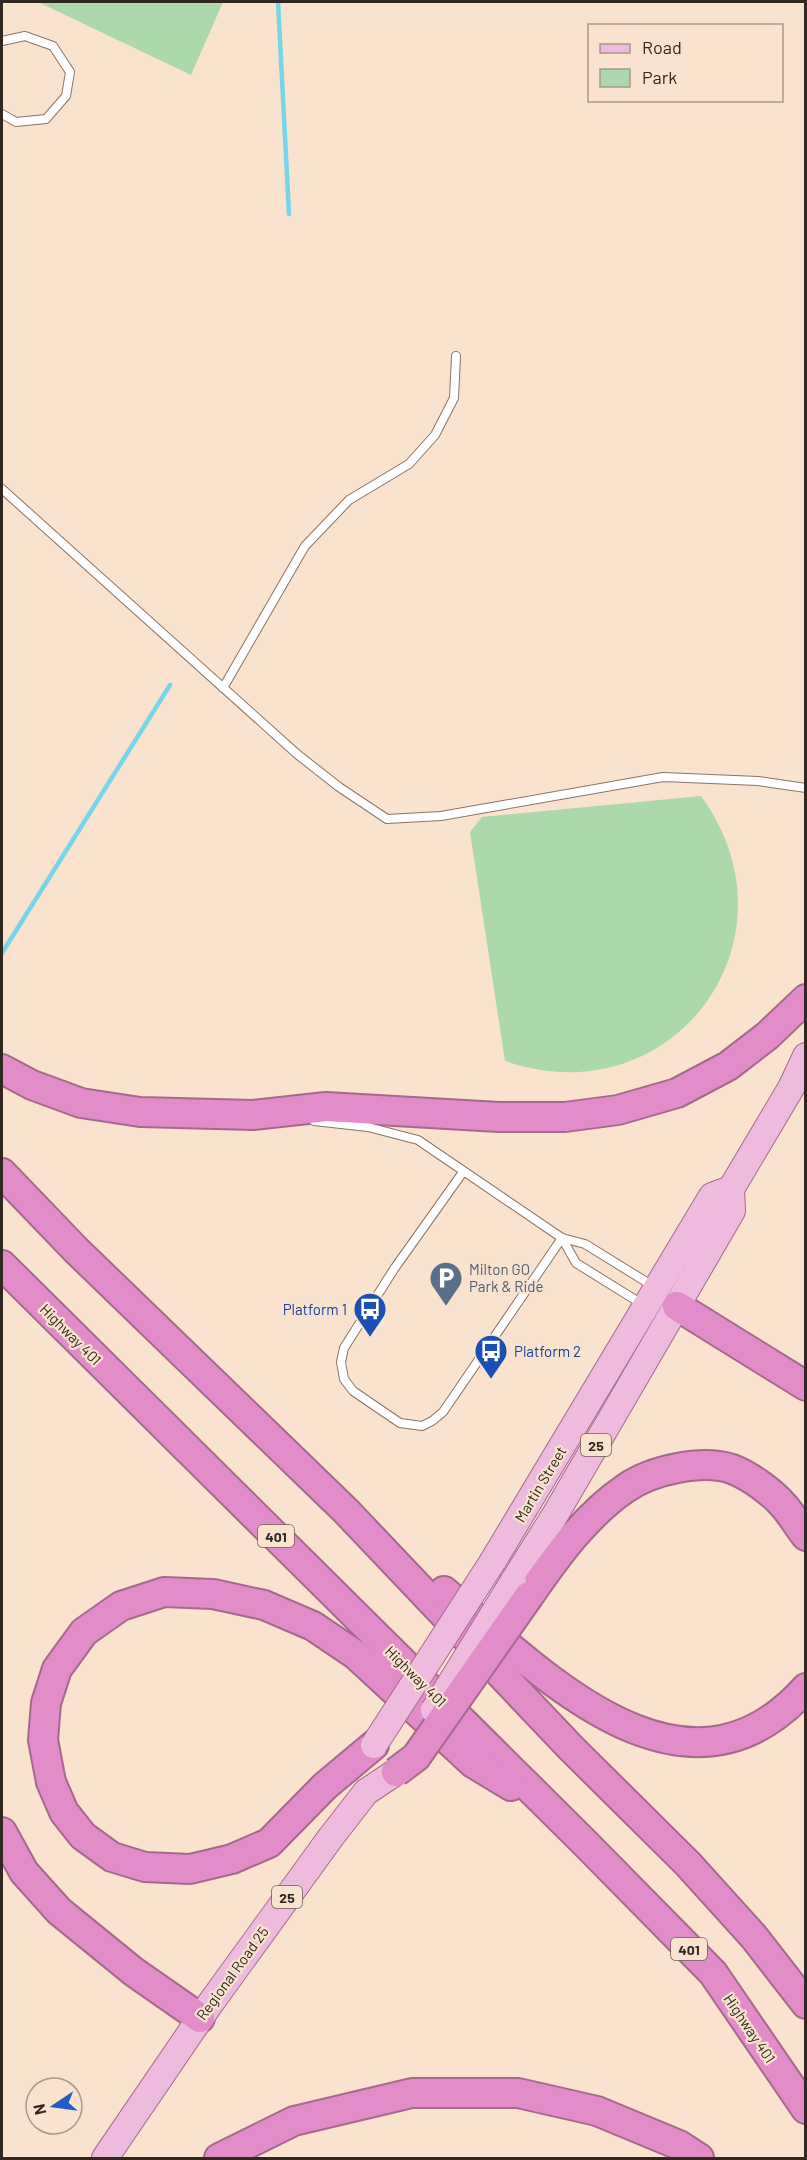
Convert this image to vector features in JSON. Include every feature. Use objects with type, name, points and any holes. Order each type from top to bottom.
[{"type":"highway","points":[[2,1069],[32,1085],[81,1103],[140,1113],[253,1115],[326,1107],[499,1117],[565,1118],[618,1110],[676,1093],[728,1066],[767,1036],[806,999]]},
{"type":"highway","points":[[2,1173],[85,1258],[346,1511],[571,1748],[688,1864],[754,1937],[806,2004]]},
{"type":"highway","name":"Highway 401","points":[[2,1265],[252,1511],[713,1973],[806,2109]]},
{"type":"highway","points":[[662,1305],[806,1386]]},
{"type":"highway","points":[[396,1772],[416,1757],[521,1589],[597,1513],[627,1487],[664,1471],[698,1465],[731,1469],[758,1484],[783,1505],[806,1536]]},
{"type":"highway","points":[[346,1511],[540,1671],[591,1708],[631,1729],[678,1742],[724,1740],[762,1726],[789,1706],[806,1688]]},
{"type":"highway","points":[[374,1746],[325,1786],[269,1843],[232,1859],[190,1869],[145,1867],[112,1857],[84,1836],[64,1812],[51,1782],[43,1740],[45,1703],[57,1669],[84,1632],[121,1606],[165,1592],[213,1594],[264,1605],[313,1626],[356,1654],[472,1763],[549,1809]]},
{"type":"highway","points":[[2,1832],[24,1872],[59,1911],[134,1972],[200,2018]]},
{"type":"highway","points":[[219,2158],[294,2121],[411,2093],[518,2093],[597,2111],[679,2145],[699,2158]]},
{"type":"main road","name":"Martin Street","points":[[366,1792],[374,1746],[662,1305],[732,1211],[731,1189],[798,1081],[806,1056]]},
{"type":"main road","name":"Martin Street","points":[[521,1589],[555,1515],[662,1305]]},
{"type":"main road","name":"Regional Road 25","points":[[105,2158],[200,2018],[366,1792],[396,1772]]},
{"type":"lane","points":[[2,41],[24,36],[54,46],[70,72],[66,96],[46,119],[16,122],[2,114]]},
{"type":"lane","points":[[223,688],[305,546],[349,500],[410,464],[435,435],[454,398],[456,356]]},
{"type":"lane","points":[[2,489],[297,754],[339,787],[387,819],[441,816],[663,777],[758,781],[806,788]]},
{"type":"lane","points":[[253,1115],[298,1119]]},
{"type":"lane","points":[[309,1120],[368,1127],[418,1140],[562,1238],[585,1244],[662,1305]]},
{"type":"lane","points":[[463,1172],[394,1269],[344,1348],[341,1362],[344,1379],[353,1391],[400,1423],[422,1426],[443,1412],[562,1238]]},
{"type":"lane","points":[[562,1238],[576,1263],[662,1305]]},
{"type":"green space","points":[[38,2],[223,2],[191,75]]},
{"type":"green space","points":[[701,796],[729,851],[738,906],[729,958],[705,1004],[668,1040],[621,1064],[566,1072],[505,1061],[470,832],[482,817]]},
{"type":"waterway","points":[[278,2],[289,214]]},
{"type":"waterway","points":[[2,953],[170,685]]},
{"type":"place","name":"Milton GO Park & Ride","points":[[446,1307]]},
{"type":"place","name":"Platform 1","points":[[370,1338]]},
{"type":"place","name":"Platform 2","points":[[491,1380]]}]
